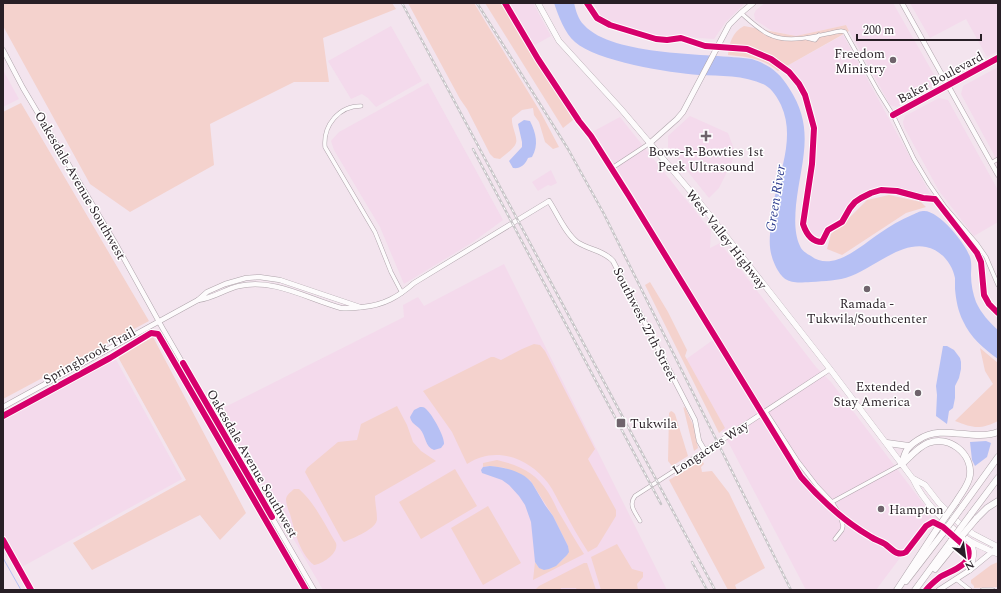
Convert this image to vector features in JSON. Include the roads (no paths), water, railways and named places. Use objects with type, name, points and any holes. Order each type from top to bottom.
[{"type":"highway","points":[[902,464],[904,455],[909,446],[921,438],[936,433],[980,436],[998,432]]},
{"type":"highway","points":[[897,590],[965,488],[970,474],[967,458],[962,452],[956,446],[943,442],[931,442],[919,449],[902,464]]},
{"type":"highway","points":[[887,443],[909,446]]},
{"type":"highway","points":[[900,590],[998,457]]},
{"type":"highway","points":[[918,590],[998,478]]},
{"type":"highway","points":[[915,590],[953,542],[987,508],[998,501]]},
{"type":"main road","name":"West Valley Highway","points":[[538,3],[563,46],[605,91],[697,199],[887,443],[913,479],[918,490],[934,510],[967,539],[995,553]]},
{"type":"main road","points":[[650,143],[683,112],[718,43],[729,26],[753,3]]},
{"type":"main road","name":"West Valley Highway","points":[[913,479],[925,485],[939,503],[958,522],[977,536],[998,547]]},
{"type":"main road","points":[[967,539],[973,546],[974,551],[970,570]]},
{"type":"main road","points":[[939,590],[995,553],[998,547]]},
{"type":"street","points":[[902,3],[998,175]]},
{"type":"street","points":[[741,13],[768,34],[787,39],[802,37],[815,40],[819,35],[841,31],[845,32],[867,73],[893,114],[914,159],[929,184],[945,206],[977,244],[986,258],[998,285]]},
{"type":"street","name":"Oakesdale Avenue Southwest","points":[[3,50],[23,88],[117,246],[159,322],[314,590]]},
{"type":"street","name":"Baker Boulevard","points":[[893,114],[998,58]]},
{"type":"street","points":[[361,106],[351,107],[332,121],[325,133],[325,147],[375,232],[391,272],[402,293]]},
{"type":"street","points":[[615,166],[650,143]]},
{"type":"street","points":[[991,162],[998,159]]},
{"type":"street","name":"Southwest 27th Street","points":[[3,407],[159,322],[198,300],[207,292],[224,284],[246,278],[259,277],[280,280],[360,307],[375,305],[385,302],[402,293],[414,283],[549,201],[572,237],[581,244],[606,255],[613,261],[695,420],[699,441],[705,451]]},
{"type":"street","name":"Longacres Way","points":[[640,521],[631,505],[632,500],[638,493],[766,412],[830,369]]},
{"type":"street","points":[[766,412],[797,460],[817,486],[832,502],[840,515],[843,526],[836,540]]},
{"type":"street","points":[[832,502],[902,464]]},
{"type":"street","points":[[956,579],[970,590]]},
{"type":"street","points":[[982,590],[993,590]]},
{"type":"water","name":"Green River","points":[[554,3],[574,3],[576,12],[584,25],[598,35],[617,43],[663,52],[752,59],[774,70],[789,88],[802,117],[804,145],[795,220],[798,241],[804,252],[820,260],[829,261],[838,259],[856,250],[895,223],[920,211],[929,212],[951,228],[963,244],[970,257],[971,278],[976,302],[980,310],[991,324],[998,330],[998,359],[978,342],[966,327],[961,317],[958,305],[954,272],[948,262],[941,254],[926,247],[917,246],[907,248],[888,256],[860,272],[841,279],[794,282],[785,279],[775,265],[771,254],[770,243],[774,199],[784,160],[787,137],[785,116],[773,91],[765,85],[749,79],[670,72],[634,65],[599,55],[585,49],[571,39],[562,24]]},
{"type":"water","points":[[524,120],[530,121],[535,134],[536,144],[532,157],[528,158],[524,165],[518,168],[513,168],[509,161],[522,147],[518,124]]},
{"type":"water","points":[[943,346],[947,346],[954,350],[961,362],[959,378],[955,386],[953,408],[949,411],[947,424],[936,416],[936,386]]},
{"type":"water","points":[[424,407],[429,412],[438,426],[444,441],[441,448],[434,450],[431,449],[420,429],[411,421],[410,417],[414,410]]},
{"type":"water","points":[[986,441],[991,443],[987,457],[975,466],[972,460],[970,442]]},
{"type":"water","points":[[483,467],[501,467],[524,475],[532,483],[553,516],[568,546],[569,552],[556,566],[544,570],[539,568],[535,562],[531,522],[525,505],[509,485],[502,480],[482,473],[481,470]]},
{"type":"waterway","points":[[3,558],[21,590]]},
{"type":"railway","points":[[402,3],[715,590]]},
{"type":"railway","points":[[477,3],[568,149],[604,214],[791,590]]},
{"type":"railway","points":[[473,149],[661,504]]},
{"type":"railway","points":[[692,562],[707,590]]},
{"type":"place","name":"Freedom Ministry","points":[[893,60]]},
{"type":"place","name":"Bows-R-Bowties 1st Peek Ultrasound","points":[[706,136]]},
{"type":"place","name":"Ramada - Tukwila/Southcenter","points":[[867,289]]},
{"type":"place","name":"Extended Stay America","points":[[918,393]]},
{"type":"place","name":"Tukwila","points":[[621,423]]},
{"type":"place","name":"Hampton","points":[[881,509]]}]
